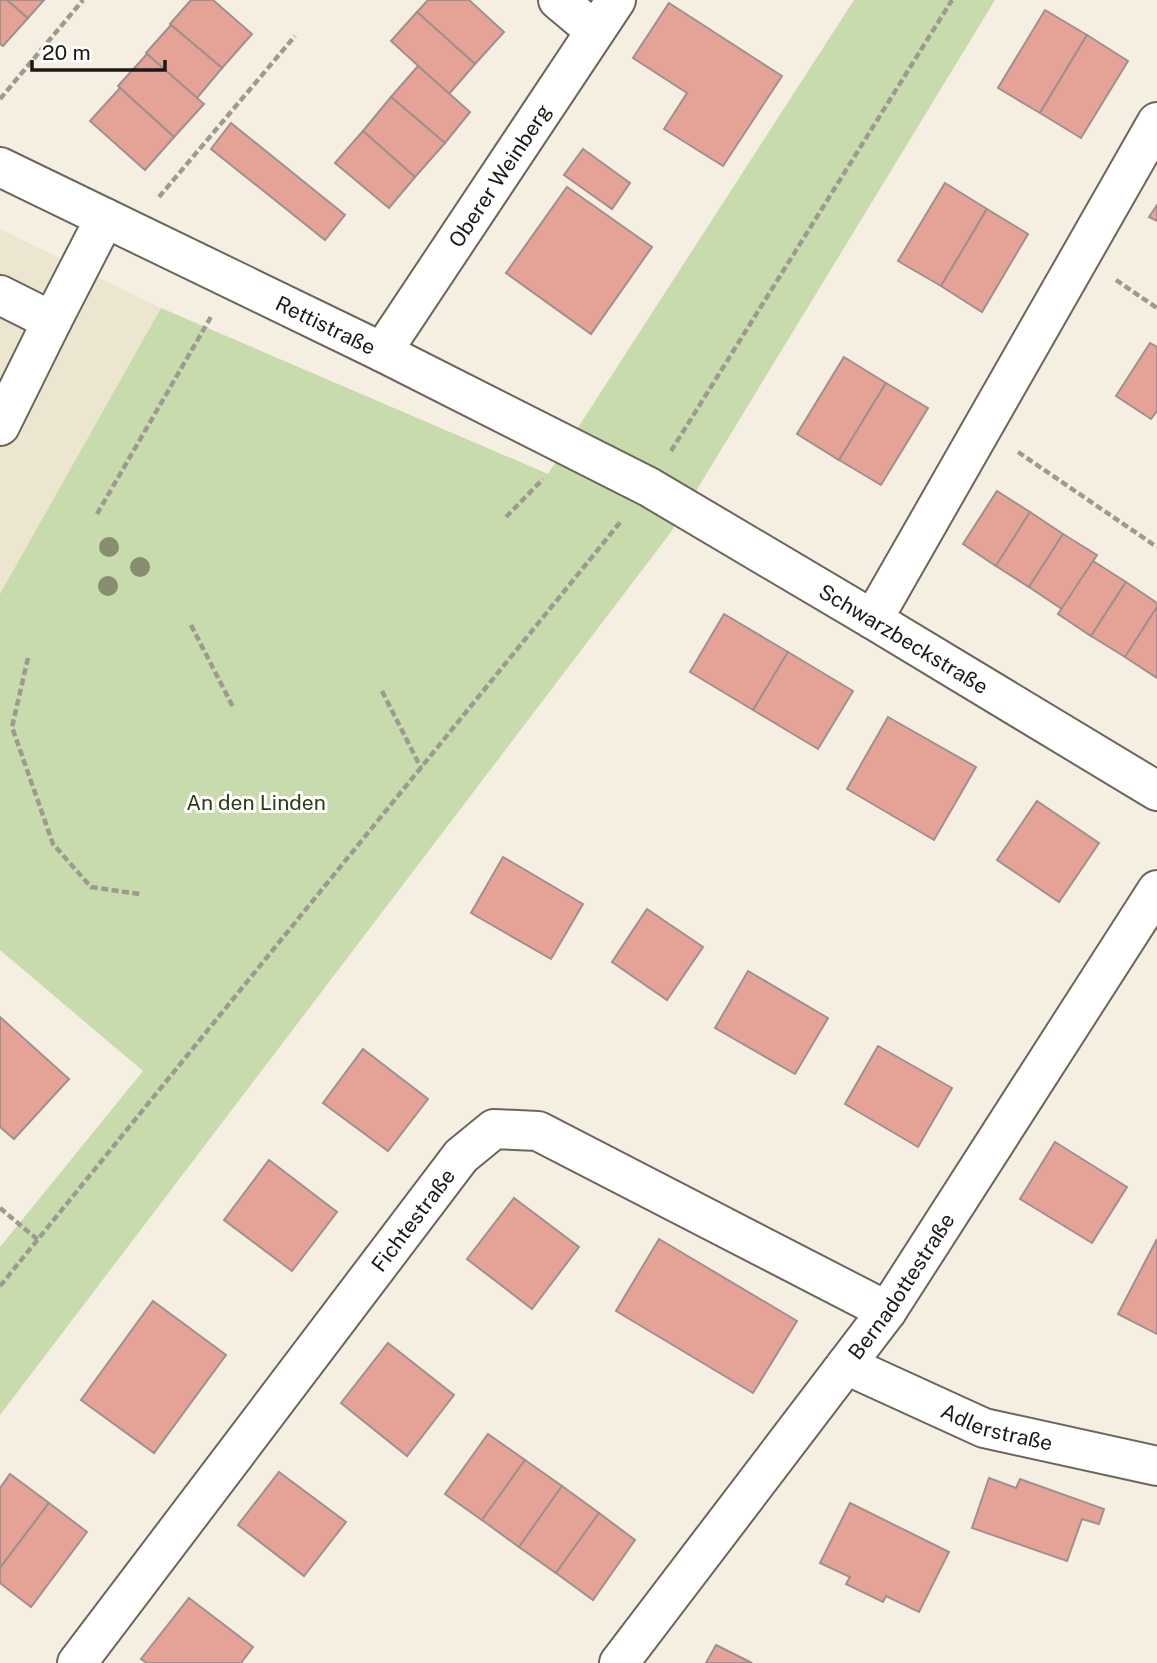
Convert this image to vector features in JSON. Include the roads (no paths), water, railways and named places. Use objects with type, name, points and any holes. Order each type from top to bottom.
[{"type":"street","points":[[558,0],[595,31]]},
{"type":"street","name":"Oberer Weinberg","points":[[382,352],[616,0]]},
{"type":"street","points":[[872,618],[1157,122]]},
{"type":"street","name":"Rettistraße","points":[[0,167],[382,352],[649,486]]},
{"type":"street","points":[[0,426],[52,321],[122,226]]},
{"type":"street","points":[[0,295],[52,321]]},
{"type":"street","name":"Schwarzbeckstraße","points":[[649,486],[1157,791]]},
{"type":"street","name":"Bernadottestraße","points":[[619,1663],[887,1311],[1157,890]]},
{"type":"street","name":"Fichtestraße","points":[[77,1663],[461,1156],[494,1129],[538,1131],[887,1311]]},
{"type":"street","name":"Adlerstraße","points":[[846,1366],[984,1428],[1157,1466]]},
{"type":"park label","name":"An den Linden","points":[[256,802]]}]
